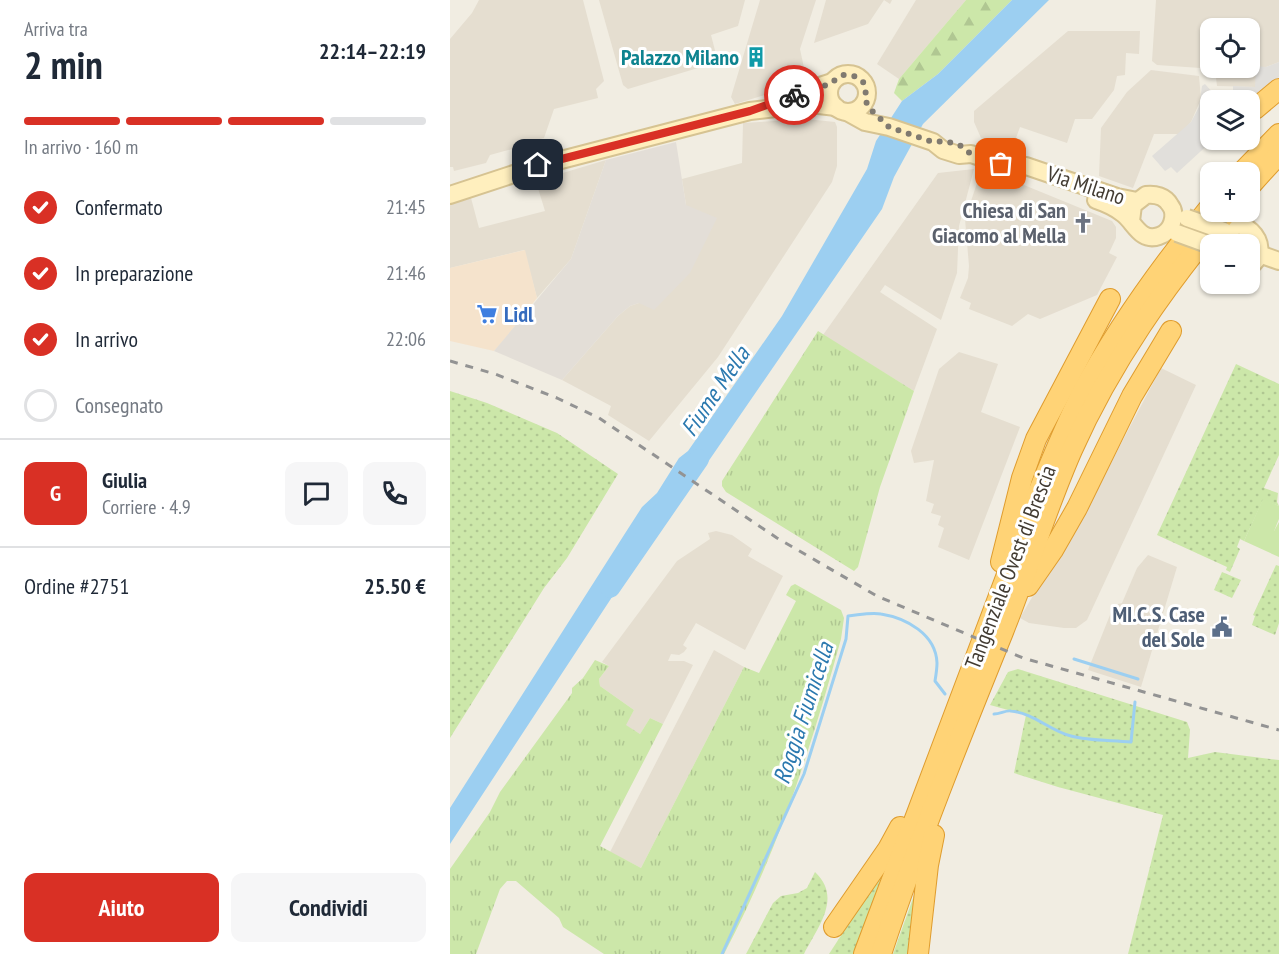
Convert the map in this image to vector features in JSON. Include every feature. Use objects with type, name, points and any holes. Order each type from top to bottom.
[{"type":"highway","points":[[1260,105],[1279,89]]},
{"type":"highway","points":[[1252,162],[1279,134]]},
{"type":"highway","points":[[1260,175],[1279,154]]},
{"type":"highway","name":"Tangenziale Ovest di Brescia","points":[[880,954],[984,635],[1058,444],[1082,393],[1137,303],[1200,219]]},
{"type":"highway","name":"Tangenziale Ovest di Brescia","points":[[864,954],[946,756],[1012,608],[1072,449],[1096,399],[1163,291],[1226,230]]},
{"type":"highway","points":[[984,635],[1022,478],[1036,439],[1110,299]]},
{"type":"highway","points":[[1012,608],[1068,525],[1132,396],[1171,331]]},
{"type":"highway","points":[[834,927],[888,849],[899,828],[918,779],[946,756]]},
{"type":"highway","points":[[918,954],[933,837],[951,787],[946,756]]},
{"type":"main road","points":[[450,184],[538,165],[750,111],[777,99],[832,82],[843,75],[854,76],[863,82],[866,88],[865,100],[858,109],[841,109],[832,103],[829,93],[832,82]]},
{"type":"main road","name":"Via Milano","points":[[865,100],[877,118],[889,127]]},
{"type":"main road","name":"Via Milano","points":[[750,111],[810,104],[841,109],[865,122],[889,127],[933,142],[943,150],[971,154],[1001,164],[1026,166],[1117,197],[1137,201]]},
{"type":"main road","name":"Via Milano","points":[[1001,164],[1012,172],[1107,204],[1120,211],[1135,228],[1146,236],[1154,237],[1172,232],[1200,242]]},
{"type":"main road","points":[[450,195],[538,165]]},
{"type":"main road","name":"Via Milano","points":[[1131,221],[1131,210],[1137,201],[1146,195],[1157,195],[1166,199],[1180,214],[1226,230],[1241,226],[1253,228],[1259,234]]},
{"type":"main road","points":[[1172,232],[1173,222],[1180,214]]},
{"type":"main road","name":"Via Milano","points":[[1260,236],[1263,241],[1260,250]]},
{"type":"main road","name":"Via Milano","points":[[1260,261],[1279,261]]},
{"type":"shaded area","points":[[479,0],[583,0],[604,81],[596,89],[598,98],[554,109],[544,138],[490,155],[486,163],[454,171],[453,167],[450,167],[450,39],[472,13]]},
{"type":"shaded area","points":[[599,0],[745,0],[738,26],[711,35],[718,62],[628,89],[623,85]]},
{"type":"shaded area","points":[[760,0],[816,0],[800,49],[807,82],[735,104],[731,97]]},
{"type":"shaded area","points":[[826,0],[884,0],[868,24],[814,43]]},
{"type":"shaded area","points":[[916,0],[966,0],[899,79],[877,64]]},
{"type":"shaded area","points":[[1156,0],[1279,0],[1279,62],[1266,67],[1260,78],[1260,18],[1200,18],[1200,68],[1157,65],[1152,61]]},
{"type":"shaded area","points":[[1068,31],[1140,31],[1139,54],[1126,53],[1125,75],[1117,76],[1114,90],[1092,119],[1075,119],[1067,143],[1020,127],[1012,149],[981,138],[974,122],[974,111]]},
{"type":"shaded area","points":[[1279,62],[1279,77],[1260,92],[1260,90],[1233,90],[1233,86],[1255,87],[1255,78],[1260,78],[1260,66],[1266,67]]},
{"type":"shaded area","points":[[1151,70],[1199,76],[1200,101],[1191,122],[1179,134],[1154,134],[1133,188],[1099,176],[1101,128],[1127,92]]},
{"type":"shaded area","points":[[1216,78],[1260,78],[1255,87],[1217,86]]},
{"type":"shaded area","points":[[1205,84],[1210,90],[1201,90]]},
{"type":"shaded area","points":[[1200,100],[1200,150],[1202,150],[1177,173],[1171,167],[1165,171],[1152,156],[1191,122]]},
{"type":"shaded area","points":[[806,119],[835,122],[837,166],[832,182],[718,357],[649,441],[608,415],[611,406],[562,380],[618,316],[630,306],[639,303],[686,205],[682,179],[742,163],[743,123]]},
{"type":"shaded area","points":[[676,142],[686,205],[717,218],[690,273],[654,310],[639,303],[630,306],[618,316],[562,380],[494,351],[571,259],[606,160]]},
{"type":"shaded area","points":[[606,160],[571,259],[537,298],[524,250],[450,268],[450,204],[471,198],[479,228],[545,211],[537,185],[547,182],[546,178]]},
{"type":"shaded area","points":[[982,168],[1112,221],[1116,227],[1116,238],[1109,253],[1117,257],[1097,295],[1040,319],[1028,314],[1012,326],[969,309],[971,303],[960,298],[968,278],[969,266],[965,219]]},
{"type":"shaded area","points":[[974,169],[959,226],[957,273],[941,320],[885,285],[880,292],[937,329],[914,391],[823,335],[938,173]]},
{"type":"shaded area","points":[[525,250],[537,298],[504,340],[494,351],[450,341],[450,268]]},
{"type":"shaded area","points":[[959,352],[998,364],[981,412],[1020,427],[969,560],[938,547],[944,528],[938,525],[941,516],[931,513],[934,504],[926,501],[934,460],[914,463],[911,451],[939,369]]},
{"type":"shaded area","points":[[1161,368],[1196,385],[1087,620],[1076,628],[1029,623],[1020,618],[1115,455]]},
{"type":"shaded area","points":[[716,531],[732,535],[752,549],[748,556],[783,576],[745,650],[696,623],[683,645],[687,648],[679,655],[671,654],[668,661],[684,661],[693,665],[663,724],[650,718],[640,734],[625,725],[634,710],[600,686],[599,679],[609,666],[602,662],[677,561],[710,539],[708,533]]},
{"type":"shaded area","points":[[1148,555],[1177,567],[1141,687],[1088,670],[1114,605],[1122,603],[1137,568]]},
{"type":"shaded area","points":[[714,650],[744,667],[641,868],[610,852]]},
{"type":"green space","points":[[966,0],[1012,0],[938,74],[902,101],[894,93],[899,79]]},
{"type":"green space","points":[[818,331],[914,391],[880,487],[858,567],[854,571],[726,492],[722,486],[722,481]]},
{"type":"green space","points":[[1236,364],[1279,384],[1279,455],[1264,488],[1278,493],[1279,506],[1263,500],[1244,541],[1240,539],[1237,547],[1240,549],[1230,572],[1226,570],[1227,567],[1157,535]]},
{"type":"green space","points":[[450,391],[487,403],[557,433],[618,474],[567,558],[544,588],[450,738]]},
{"type":"green space","points":[[1263,499],[1279,506],[1279,519],[1274,531],[1279,522],[1279,557],[1244,541]]},
{"type":"green space","points":[[1276,565],[1279,566],[1279,623],[1275,635],[1252,625],[1255,616],[1253,615]]},
{"type":"green space","points":[[1222,572],[1241,580],[1232,598],[1214,590]]},
{"type":"green space","points":[[795,584],[841,610],[844,618],[841,639],[818,720],[791,800],[760,878],[724,954],[604,954],[563,927],[559,918],[516,881],[507,881],[500,889],[476,954],[450,954],[450,869],[490,812],[500,792],[572,693],[572,688],[583,678],[595,660],[609,666],[599,679],[600,686],[634,710],[626,725],[640,734],[650,718],[663,724],[600,846],[641,868],[744,667],[759,673],[796,601],[786,595],[791,586]]},
{"type":"green space","points":[[1018,669],[1187,722],[1190,730],[1188,758],[1215,752],[1279,760],[1279,954],[1128,954],[1163,815],[1014,773],[1026,715],[990,705],[1008,672]]},
{"type":"green space","points":[[815,872],[827,892],[827,903],[821,923],[804,954],[746,954],[773,903],[781,896],[798,893],[807,888]]},
{"type":"green space","points":[[879,877],[883,879],[855,954],[829,954]]},
{"type":"green space","points":[[917,887],[913,954],[893,954]]},
{"type":"water","points":[[1012,0],[1049,0],[923,124],[894,177],[882,209],[699,475],[676,487],[646,539],[628,561],[616,591],[450,844],[450,808],[642,507],[657,493],[679,458],[688,451],[782,316],[867,169],[876,141],[902,101],[938,74]]},
{"type":"waterway","name":"Fiume Mella","points":[[610,588],[699,459]]},
{"type":"waterway","name":"Roggia Fiumicella","points":[[722,954],[804,774],[846,639],[848,616],[881,614],[900,619],[918,629],[931,644],[935,653],[937,663],[935,681],[945,694]]},
{"type":"waterway","name":"Roggia Fiumicella","points":[[1074,659],[1138,679]]},
{"type":"waterway","name":"Roggia Fiumicella","points":[[994,714],[1019,712],[1063,734],[1093,740],[1131,742],[1135,702]]},
{"type":"railway","points":[[450,361],[495,374],[557,398],[599,418],[777,538],[877,596],[1023,658],[1279,730]]},
{"type":"way so far","points":[[794,95],[827,85],[849,74],[863,82],[866,88],[865,100],[870,109],[889,127],[933,142],[946,141],[961,146],[971,154],[1001,164]]},
{"type":"place","name":"Palazzo Milano","points":[[756,57]]},
{"type":"place","name":"Chiesa di San Giacomo al Mella","points":[[1083,223]]},
{"type":"place","name":"Lidl","points":[[487,314]]},
{"type":"place","name":"MI.C.S. Case del Sole","points":[[1222,627]]},
{"type":"route","points":[[538,165],[750,111],[777,99],[794,95]]}]
